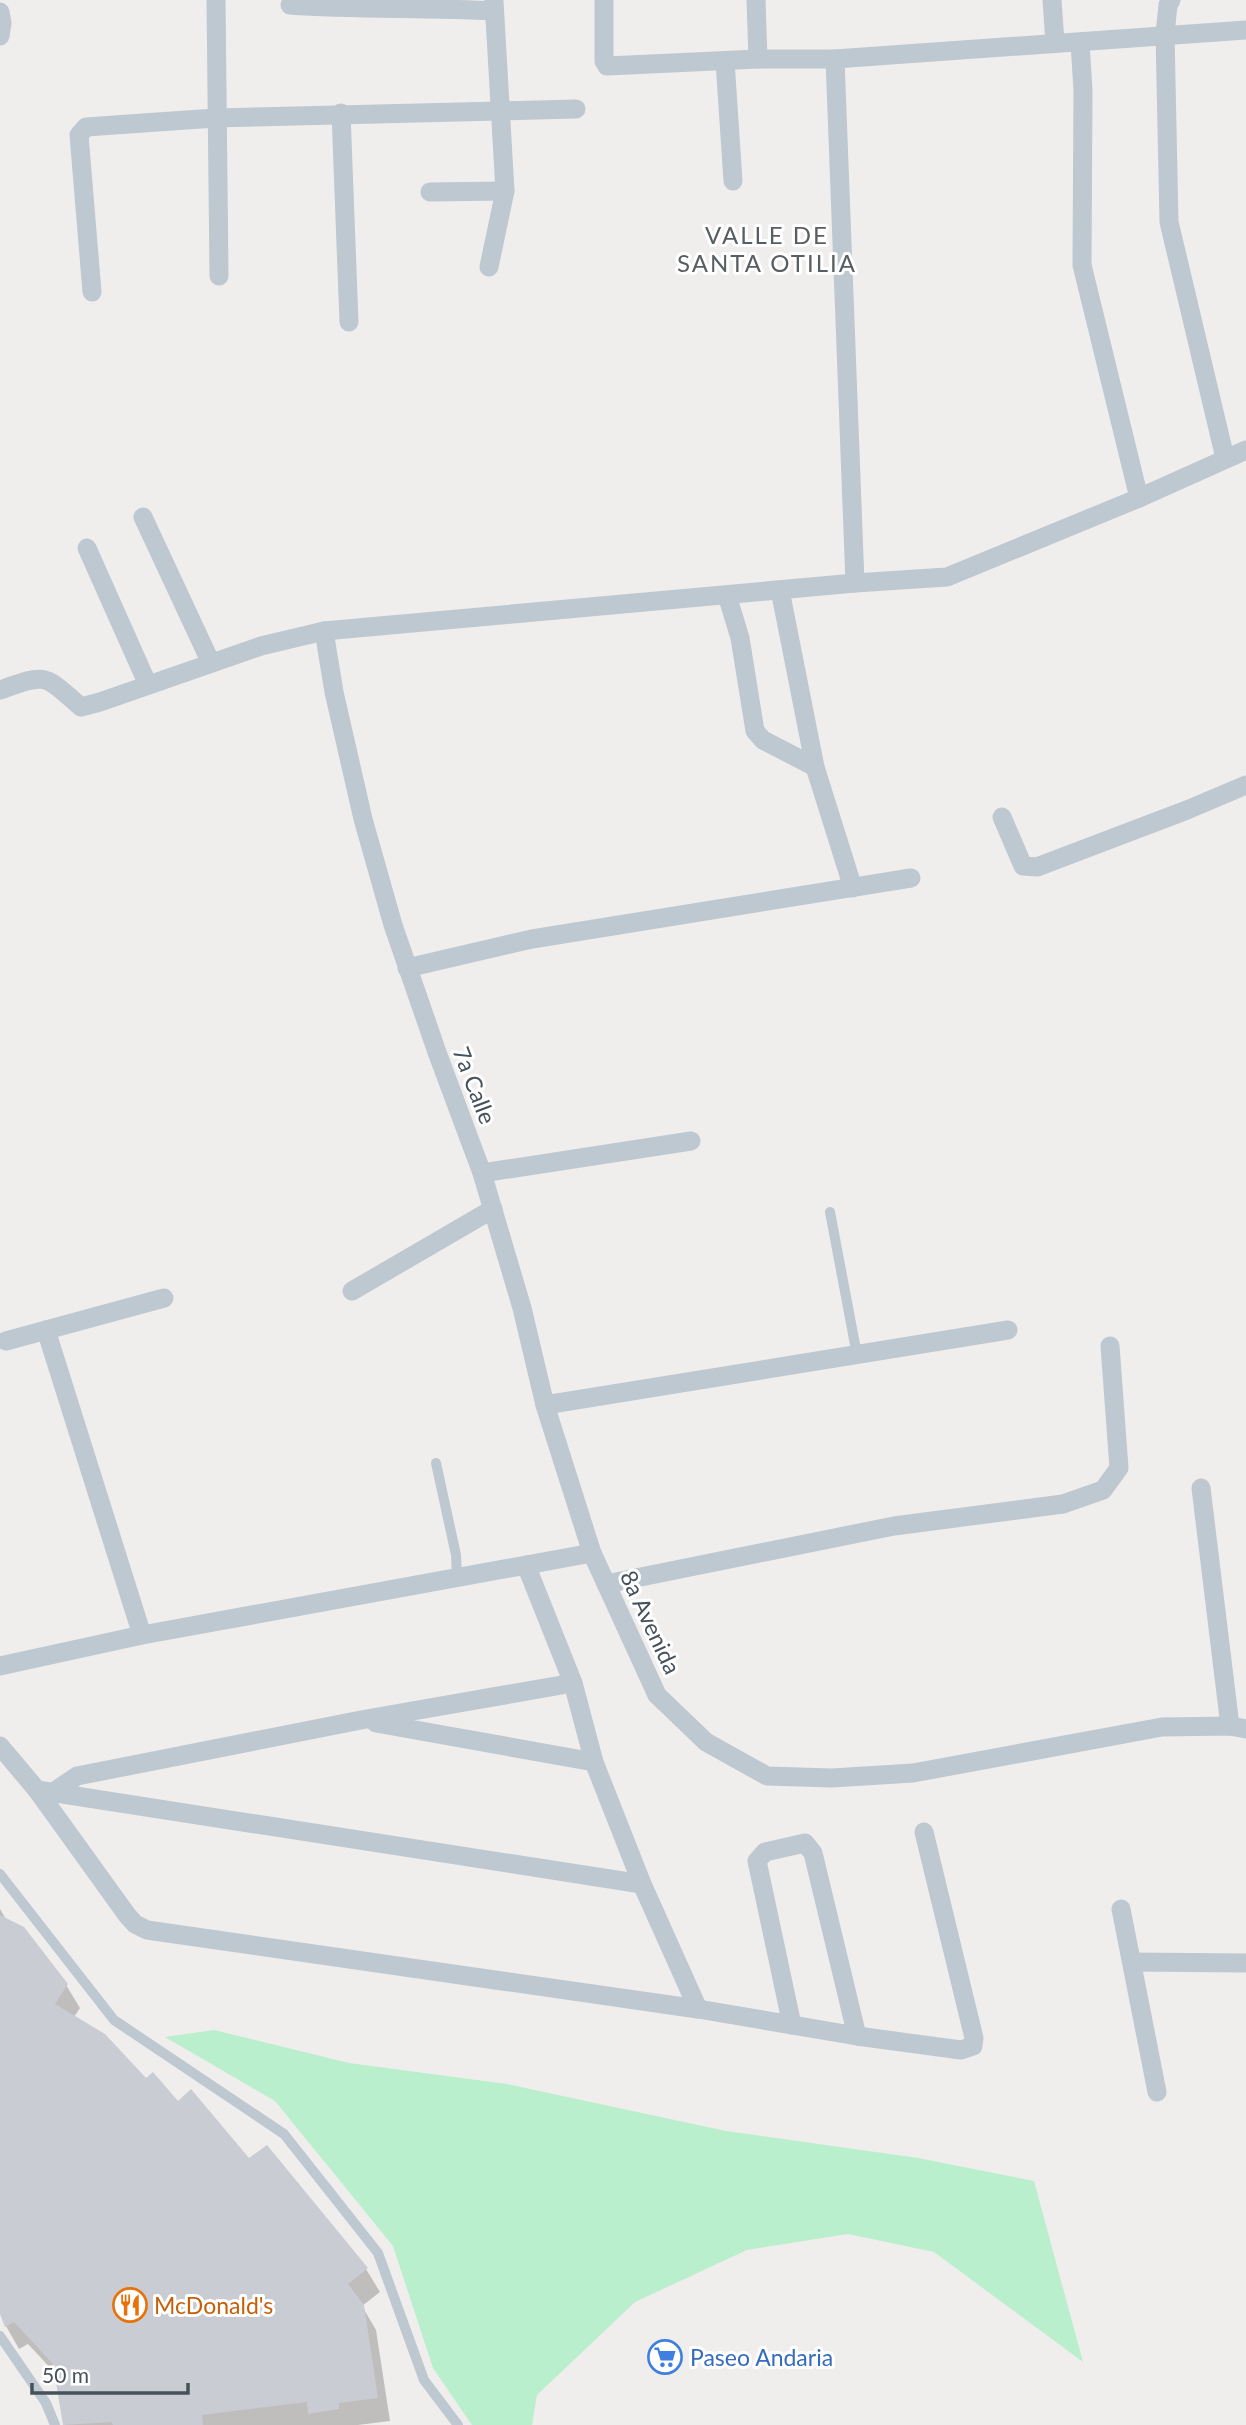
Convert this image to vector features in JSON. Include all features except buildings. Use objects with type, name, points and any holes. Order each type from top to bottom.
[{"type":"street","points":[[216,0],[215,118],[219,276]]},
{"type":"street","points":[[604,0],[604,61],[607,66],[758,59],[835,59],[1246,30]]},
{"type":"street","points":[[756,0],[758,59]]},
{"type":"street","points":[[1052,0],[1055,43]]},
{"type":"street","points":[[1171,0],[1165,34],[1168,222],[1225,458]]},
{"type":"street","points":[[290,5],[337,8],[494,6],[505,191],[489,267]]},
{"type":"street","points":[[0,12],[0,36]]},
{"type":"street","points":[[1080,43],[1083,90],[1082,265],[1139,498]]},
{"type":"street","points":[[835,59],[856,583]]},
{"type":"street","points":[[724,61],[733,181]]},
{"type":"street","points":[[92,292],[79,135],[86,127],[341,113],[576,109]]},
{"type":"street","points":[[341,113],[349,322]]},
{"type":"street","points":[[430,192],[505,191]]},
{"type":"street","points":[[0,690],[37,677],[51,681],[81,707],[261,646],[324,631],[947,577],[1139,498],[1246,450]]},
{"type":"street","points":[[144,517],[211,663]]},
{"type":"street","points":[[87,548],[148,685]]},
{"type":"street","points":[[780,590],[815,767],[853,888]]},
{"type":"street","points":[[727,595],[740,638],[755,731],[763,740],[815,767]]},
{"type":"street","name":"7a Calle","points":[[324,631],[334,692],[363,820],[407,968],[482,1173],[522,1308],[545,1405],[592,1553]]},
{"type":"street","points":[[1002,817],[1023,866],[1037,867],[1246,785]]},
{"type":"street","points":[[407,968],[532,939],[911,878]]},
{"type":"street","points":[[482,1173],[691,1140]]},
{"type":"street","points":[[352,1291],[493,1209]]},
{"type":"street","points":[[6,1341],[164,1298]]},
{"type":"street","points":[[46,1330],[142,1635]]},
{"type":"street","points":[[545,1405],[1009,1330]]},
{"type":"street","points":[[606,1584],[894,1526],[1063,1504],[1103,1490],[1119,1468],[1110,1346]]},
{"type":"street","points":[[1201,1488],[1238,1728]]},
{"type":"street","name":"8a Avenida","points":[[0,1665],[142,1635],[592,1553],[657,1695],[706,1742],[767,1776],[832,1778],[914,1773],[1162,1727],[1238,1728]]},
{"type":"street","points":[[526,1565],[573,1683],[594,1762],[642,1884],[698,2009]]},
{"type":"street","points":[[45,1791],[77,1776],[361,1720],[573,1683]]},
{"type":"street","points":[[433,1708],[435,1733]]},
{"type":"street","points":[[361,1720],[594,1762]]},
{"type":"street","points":[[0,1746],[45,1791],[127,1914],[135,1924],[147,1930],[698,2009],[857,2036],[961,2050],[973,2046],[974,2038],[924,1832]]},
{"type":"street","points":[[45,1791],[642,1884]]},
{"type":"street","points":[[792,2025],[757,1861],[765,1852],[805,1843],[813,1853],[857,2036]]},
{"type":"street","points":[[1121,1909],[1157,2092]]},
{"type":"street","points":[[1132,1962],[1246,1963]]},
{"type":"lane","points":[[830,1212],[856,1355]]},
{"type":"lane","points":[[436,1463],[456,1555],[457,1578]]},
{"type":"lane","points":[[0,1874],[114,2020],[284,2134],[378,2253],[424,2380],[458,2425]]},
{"type":"lane","points":[[0,2336],[46,2403],[55,2425]]},
{"type":"green space","points":[[214,2030],[349,2063],[507,2084],[726,2131],[918,2158],[1034,2181],[1083,2362],[934,2252],[848,2234],[747,2250],[635,2302],[537,2395],[532,2425],[472,2425],[433,2368],[393,2246],[275,2101],[165,2037]]},
{"type":"place","name":"McDonald's","points":[[130,2305]]},
{"type":"place","name":"Paseo Andaria","points":[[665,2357]]},
{"type":"district","name":"VALLE DE SANTA OTILIA","points":[[767,248]]}]
